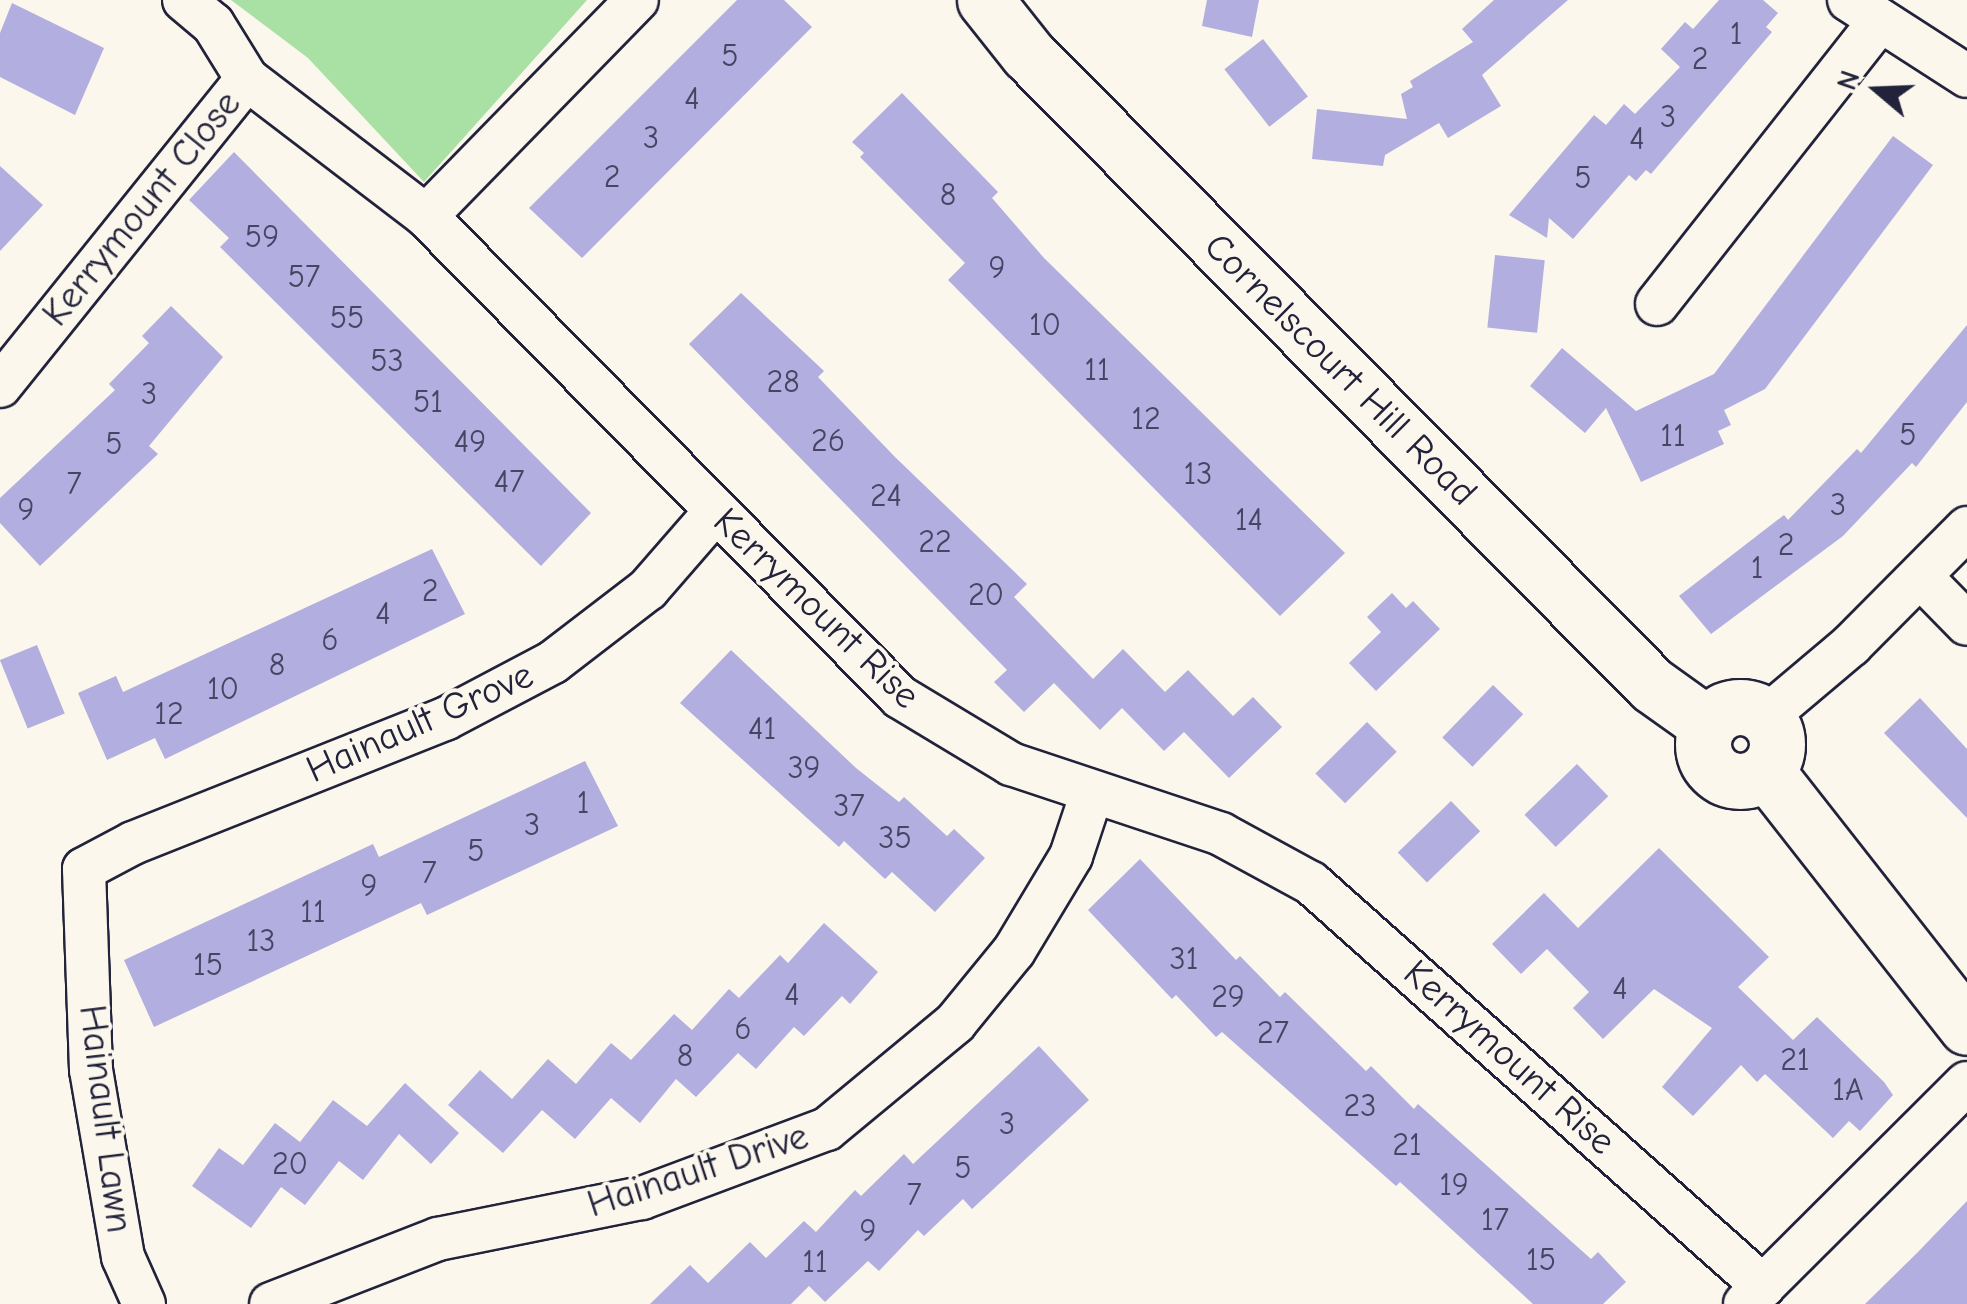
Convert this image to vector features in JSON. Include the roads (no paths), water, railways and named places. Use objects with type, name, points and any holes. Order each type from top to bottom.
[{"type":"main road","name":"Cornelscourt Hill Road","points":[[985,0],[1028,54],[1652,684],[1708,725]]},
{"type":"main road","points":[[1736,707],[1766,716],[1776,747],[1766,771],[1742,781],[1720,776],[1703,754],[1708,725],[1736,707]]},
{"type":"main road","points":[[1766,771],[1967,1027]]},
{"type":"street","name":"Kerrymount Rise","points":[[184,0],[214,24],[247,79],[426,216],[900,698],[968,743],[1091,796],[1221,834],[1311,883],[1754,1295],[1967,1084]]},
{"type":"street","points":[[426,216],[637,0]]},
{"type":"street","points":[[1657,304],[1863,12],[1967,76]]},
{"type":"street","name":"Kerrymount Close","points":[[0,386],[247,79]]},
{"type":"street","name":"Hainault Grove","points":[[84,869],[133,843],[445,719],[553,662],[648,589],[714,513]]},
{"type":"street","points":[[1766,716],[1922,578],[1967,528]]},
{"type":"street","points":[[1922,578],[1967,624]]},
{"type":"street","name":"Hainault Drive","points":[[271,1304],[438,1240],[642,1198],[828,1129],[954,1023],[1014,951],[1071,856],[1091,796]]},
{"type":"street","name":"Hainault Lawn","points":[[84,869],[91,1070],[123,1257],[144,1304]]}]
